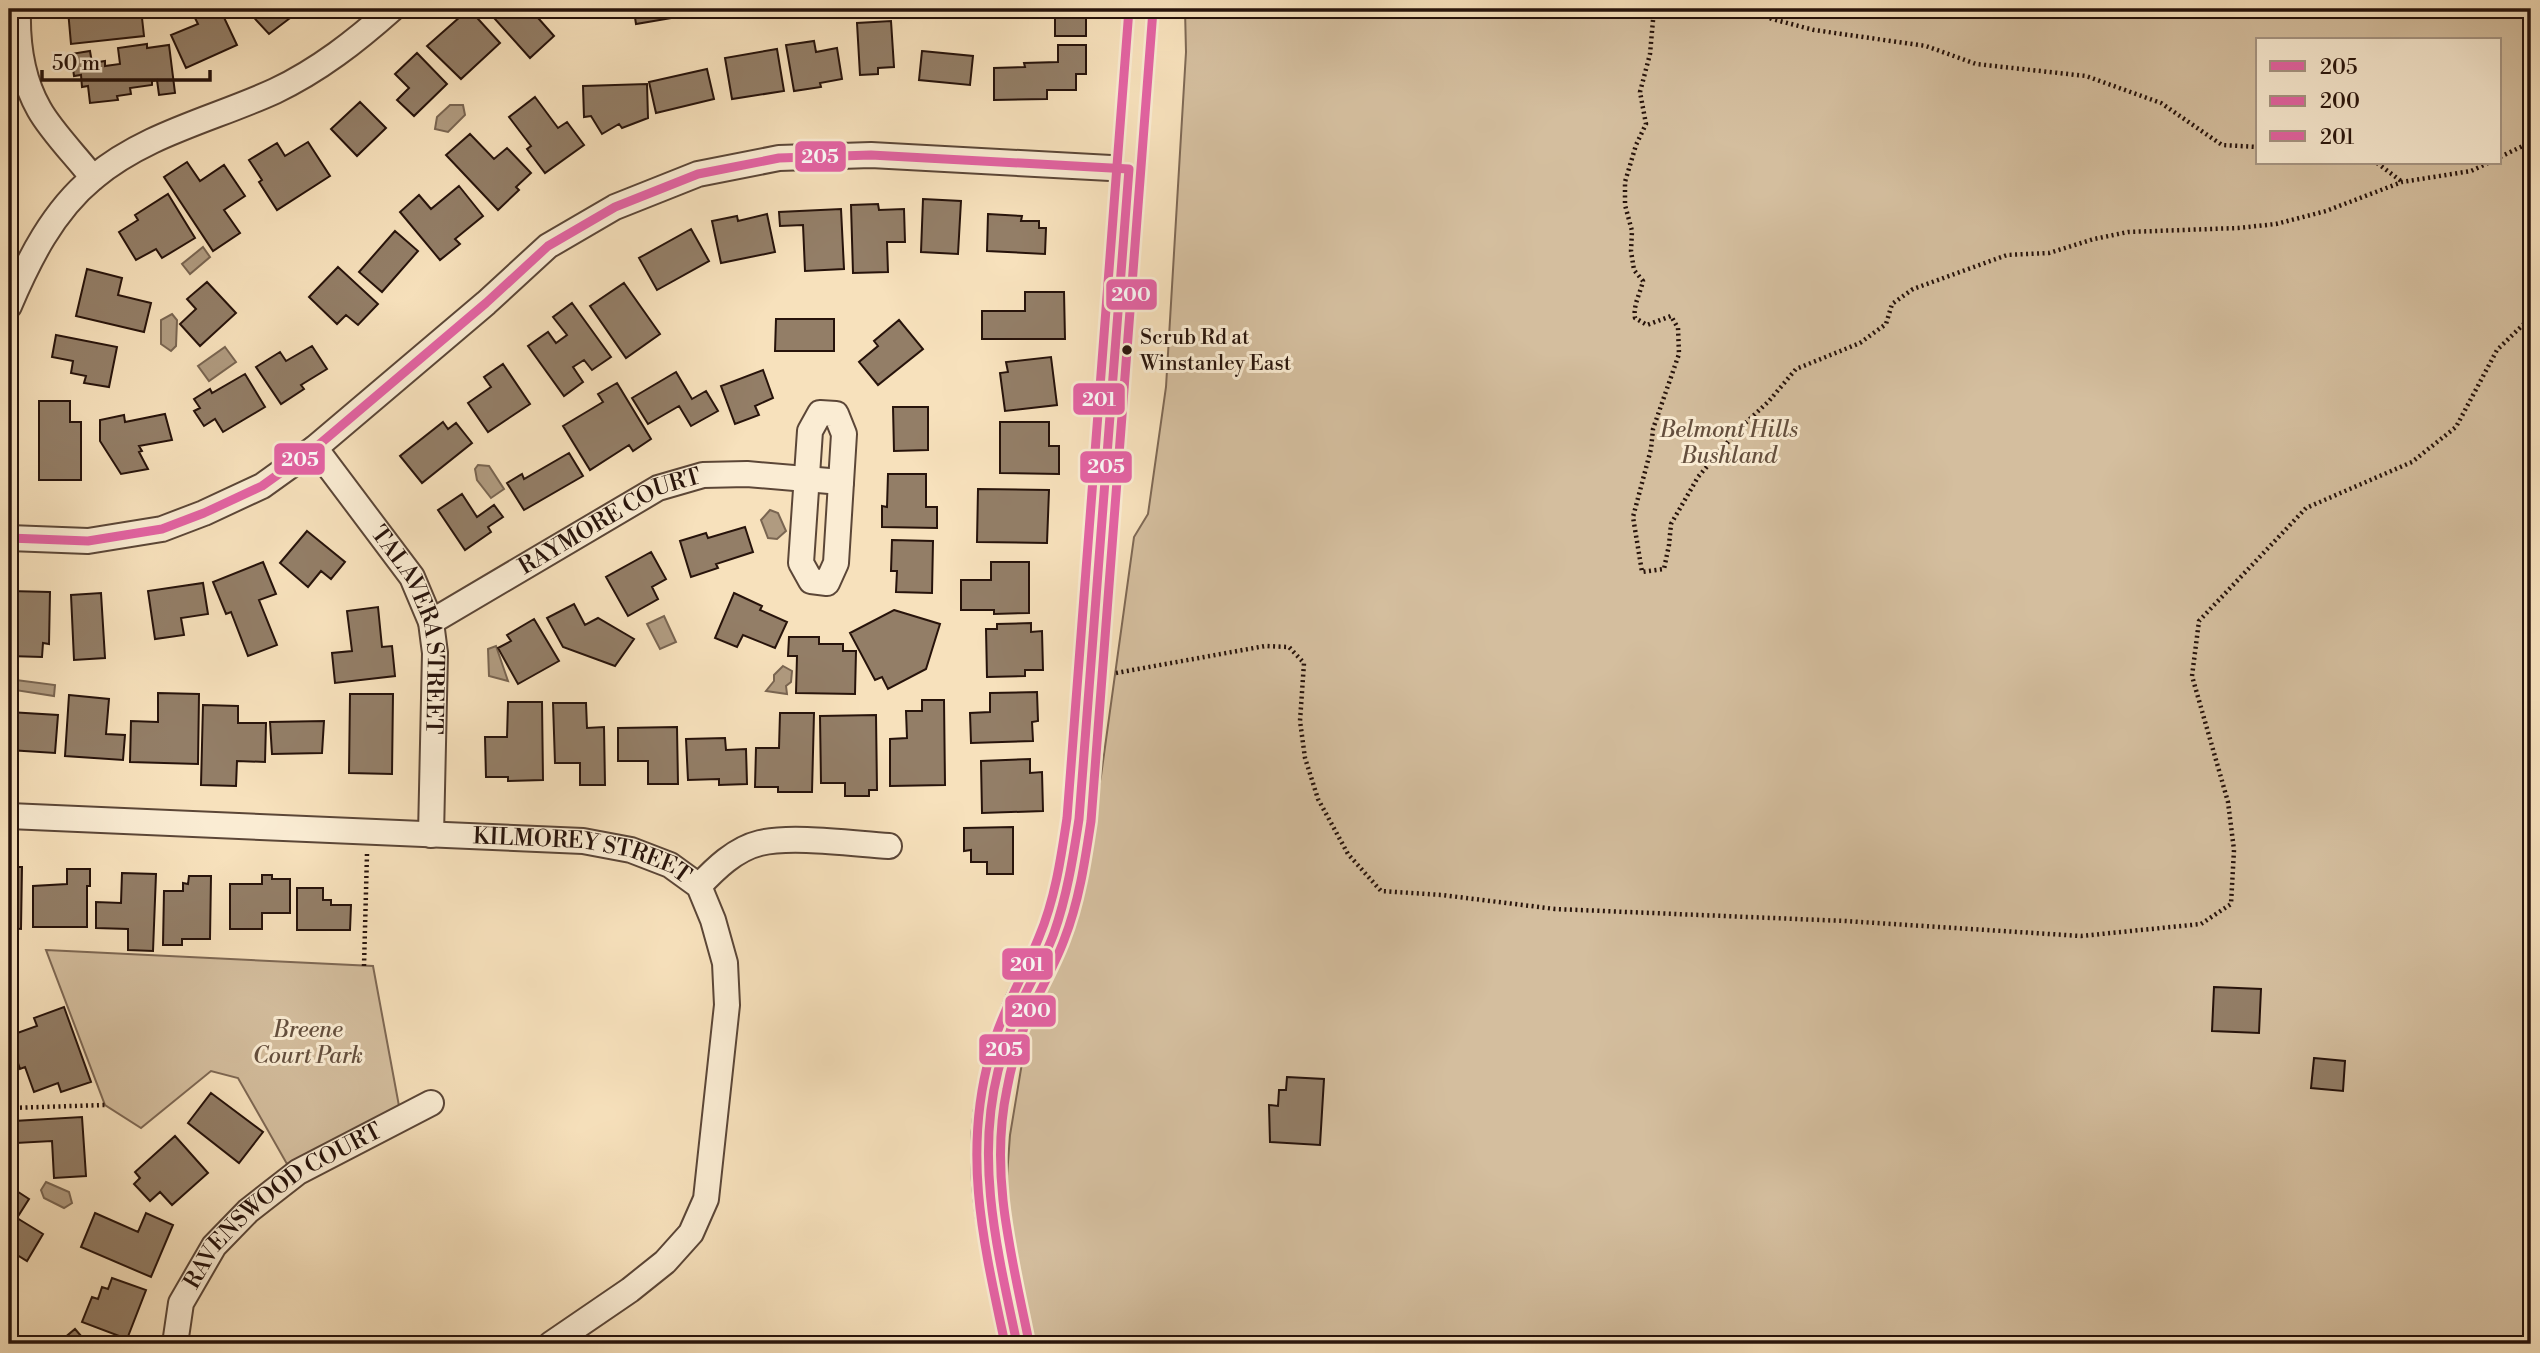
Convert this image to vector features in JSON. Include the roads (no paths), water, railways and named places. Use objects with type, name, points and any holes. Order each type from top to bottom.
[{"type":"main road","points":[[1017,1344],[990,1204],[988,1143],[991,1111],[1006,1046],[1019,1007],[1054,934],[1070,879],[1079,819],[1141,9]]},
{"type":"street","points":[[18,9],[17,35],[24,71],[39,109],[93,178]]},
{"type":"street","points":[[9,306],[29,259],[62,210],[93,178],[148,143],[275,91],[329,62],[392,9]]},
{"type":"street","points":[[9,538],[88,541],[162,529],[262,486],[316,448],[486,303],[548,246],[615,207],[698,174],[779,158],[871,155],[1129,169]]},
{"type":"street","points":[[820,413],[836,414],[844,433],[836,563],[827,583],[811,582],[801,563],[806,479],[810,431],[820,413]]},
{"type":"street","name":"TALAVERA STREET","points":[[316,448],[412,577],[431,622],[435,653],[430,835]]},
{"type":"street","name":"RAYMORE COURT","points":[[431,622],[658,488],[703,475],[747,474],[841,482]]},
{"type":"street","name":"KILMOREY STREET","points":[[9,816],[583,841],[631,850],[670,865],[699,886],[713,920],[725,963],[727,1005],[706,1199],[691,1233],[665,1262],[630,1290],[551,1344]]},
{"type":"street","points":[[699,886],[722,863],[759,843],[795,841],[889,846]]},
{"type":"street","name":"RAVENSWOOD COURT","points":[[175,1344],[181,1303],[214,1246],[248,1211],[298,1172],[432,1103]]},
{"type":"place","name":"Scrub Rd at Winstanley East","points":[[1127,350]]},
{"type":"park label","name":"Belmont Hills Bushland","points":[[1729,443]]},
{"type":"park label","name":"Breene Court Park","points":[[308,1043]]}]
